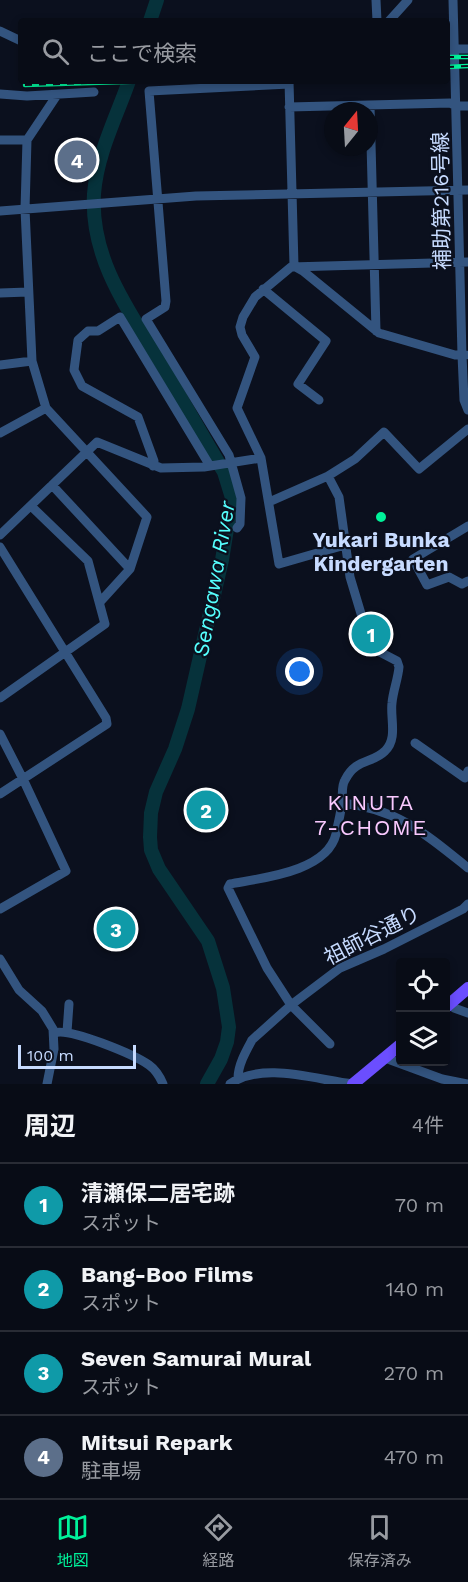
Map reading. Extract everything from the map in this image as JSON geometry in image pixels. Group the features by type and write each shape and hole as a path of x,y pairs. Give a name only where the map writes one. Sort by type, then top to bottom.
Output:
{"main road":[{"path":"450,1003 468,988"},
{"path":"353,1084 396,1048"}],"street":[{"path":"376,0 377,18"},
{"path":"391,18 408,0"},
{"name":"補助第216号線","path":"453,0 451,49 463,190 464,400 468,411"},
{"path":"0,31 18,40"},
{"path":"451,49 468,49"},
{"path":"237,528 240,524 241,498 229,455 146,319 165,307 166,301 149,90 254,84"},
{"path":"289,84 294,266"},
{"path":"0,94 57,95 94,92"},
{"path":"57,95 27,140 25,210 32,361 46,408 147,517 130,569 100,602"},
{"path":"378,106 450,103 457,106 468,106"},
{"path":"289,107 324,107"},
{"path":"0,140 27,140"},
{"path":"371,156 376,330"},
{"path":"0,211 196,196 463,190"},
{"path":"345,545 279,564 261,458 237,408 255,357 240,327 248,307 263,289 294,266 464,262"},
{"path":"294,266 376,330 399,340 465,355"},
{"path":"263,289 326,341 298,384 319,400"},
{"path":"0,293 28,292"},
{"path":"153,466 154,461 138,417 82,386 74,370 78,340 88,331 98,332 120,317 212,466"},
{"path":"0,365 32,361"},
{"path":"0,433 46,408"},
{"path":"269,502 328,476 355,459 384,432 419,469 468,429"},
{"path":"0,535 97,442 161,468 212,466 261,458"},
{"path":"328,476 339,497 350,577 368,637 376,650 397,661 399,667 392,702 393,729 385,752 356,766 346,777 333,842 319,858 290,872 230,884 228,888 267,968 291,1005 330,1044"},
{"path":"52,485 130,569"},
{"path":"0,698 105,624 88,561 31,506"},
{"path":"468,526 413,559 427,585 449,577 462,584 468,581"},
{"path":"0,547 106,718 107,724 0,794"},
{"path":"0,734 66,871 0,909"},
{"path":"415,743 465,778 468,771"},
{"path":"342,803 376,808 409,823 468,868"},
{"name":"祖師谷通り","path":"238,1078 238,1072 252,1040 291,1005 340,968 384,949 463,909 468,904"},
{"path":"0,959 23,995 47,1018 54,1033 54,1049 47,1084"},
{"path":"67,1032 69,1004"},
{"path":"450,1006 468,1014"},
{"path":"54,1033 67,1032 100,1043 148,1065 158,1074 163,1084"},
{"path":"385,1058 442,1079 467,1084"},
{"path":"230,1084 238,1078 268,1072 353,1084"}],"waterway":[{"name":"Sengawa River","path":"151,18 157,0"},
{"name":"Sengawa River","path":"128,84 103,150 96,179 94,218 98,241 114,284 224,472 232,498 222,560 188,709 175,749 156,792 151,813 151,850 159,869 208,941 223,988 229,1027 227,1042 221,1059 207,1084"}],"railway":[{"path":"450,57 468,57"},
{"path":"450,67 468,66"},
{"path":"25,85 58,84"}],"place":[{"name":"Mitsui Repark","path":"77,160"},
{"name":"Yukari Bunka Kindergarten","path":"381,517"},
{"name":"清瀬保二居宅跡","path":"371,634"},
{"name":"Bang-Boo Films","path":"206,810"},
{"name":"Seven Samurai Mural","path":"116,929"}],"district":[{"name":"KINUTA 7-CHOME","path":"371,814"}]}
